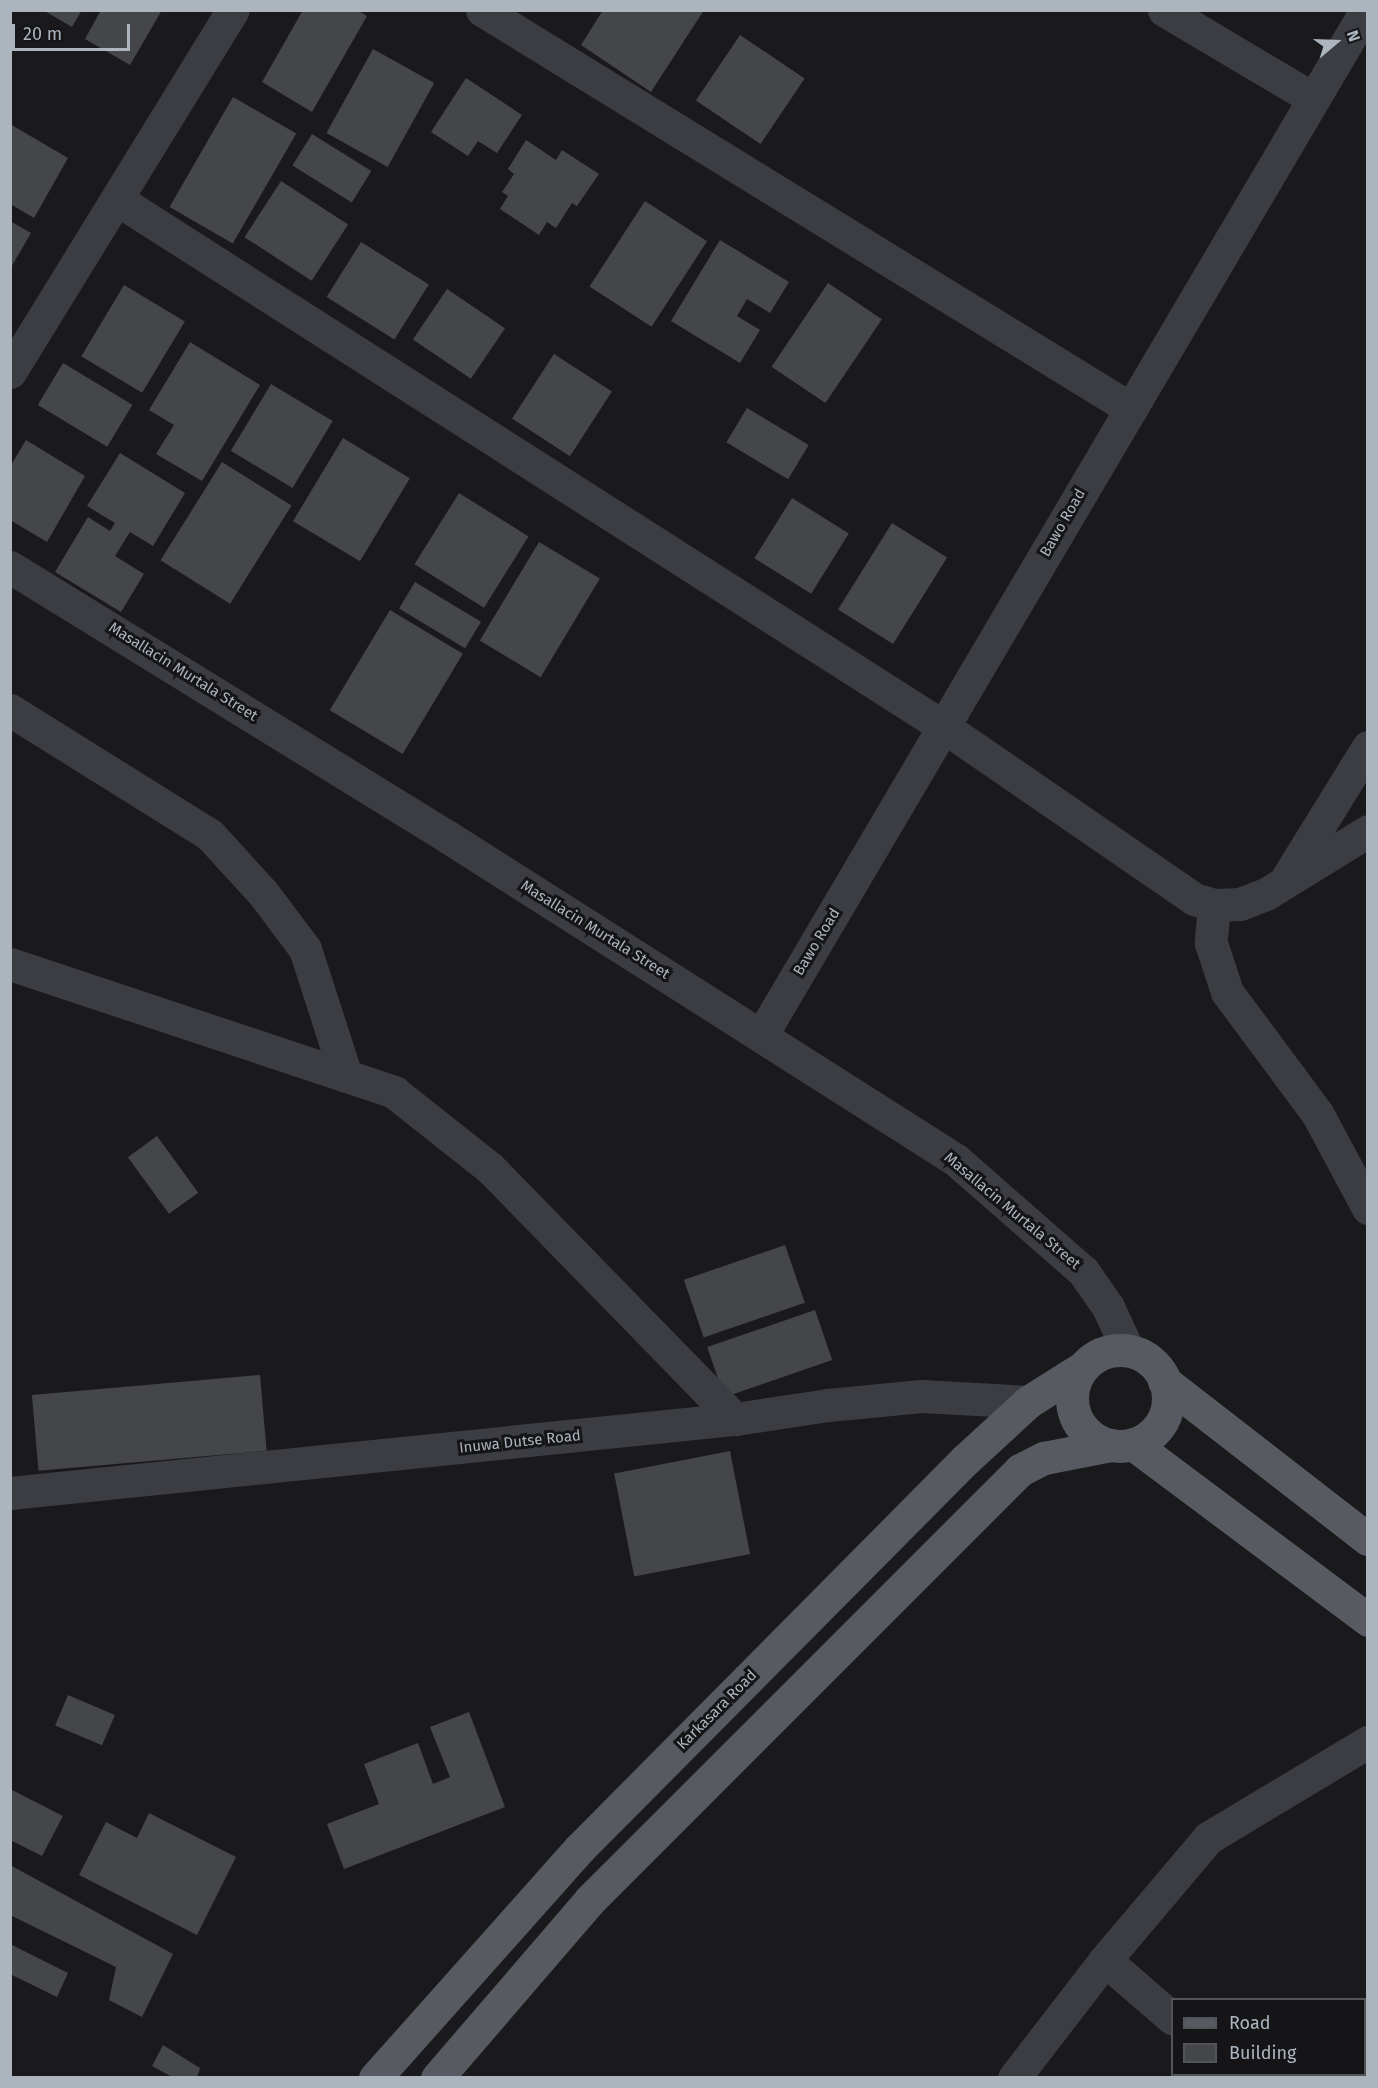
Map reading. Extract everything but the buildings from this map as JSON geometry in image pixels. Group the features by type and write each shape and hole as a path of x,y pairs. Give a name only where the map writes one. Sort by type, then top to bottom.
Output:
{"main road":[{"path":"437,2078 590,1900 1020,1470 1044,1458 1122,1445 1150,1437 1162,1421 1168,1401 1164,1381 1156,1366 1128,1350 1111,1350 1082,1368 1074,1386 1073,1406 1079,1424 1093,1438 1122,1445 1368,1620"},
{"name":"Karkasara Road","path":"375,2078 580,1848 965,1460 1028,1402 1082,1368"},
{"path":"1164,1381 1368,1539"}],"street":[{"path":"10,372 233,10"},
{"path":"482,10 1131,409"},
{"path":"1164,10 1314,99"},
{"name":"Bawo Road","path":"762,1036 1314,99 1363,25"},
{"path":"118,200 944,727 1194,899 1214,905 1240,904 1283,884 1368,831"},
{"name":"Masallacin Murtala Street","path":"10,567 762,1036 956,1160 1083,1271 1103,1297 1128,1350"},
{"path":"10,710 210,835 263,893 305,950 346,1076"},
{"path":"1283,884 1368,747"},
{"path":"1214,905 1211,944 1227,992 1317,1113 1368,1208"},
{"path":"10,964 394,1092 490,1168 735,1419"},
{"name":"Inuwa Dutse Road","path":"10,1492 735,1419 828,1404 922,1396 1028,1402"},
{"path":"1014,2078 1105,1960 1208,1838 1368,1742"},
{"path":"1105,1960 1171,2016"}]}
